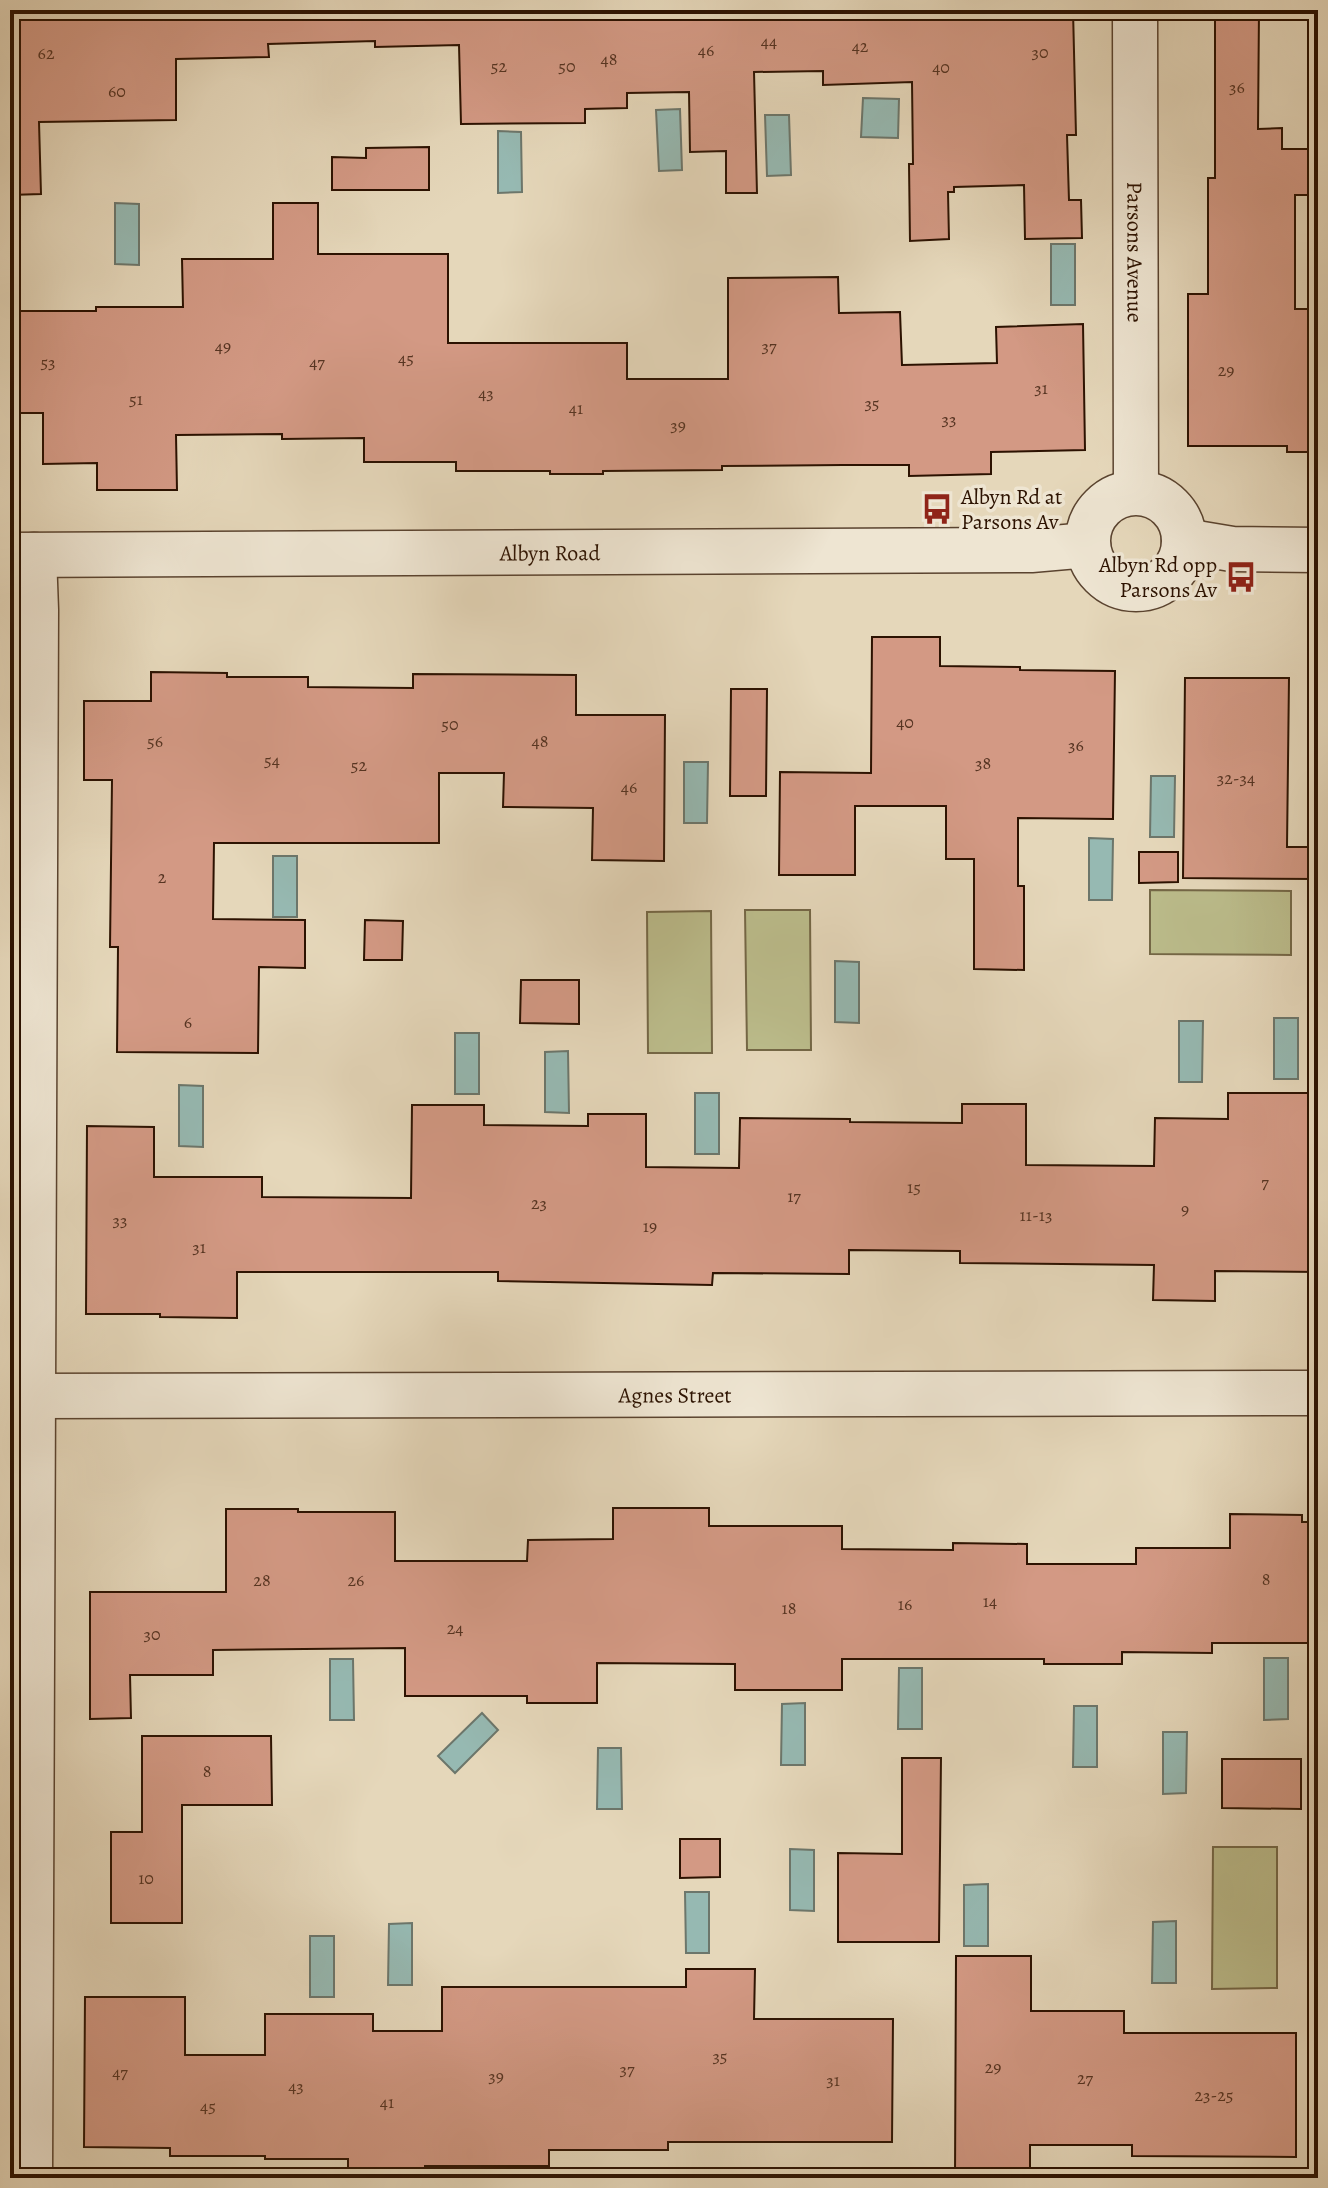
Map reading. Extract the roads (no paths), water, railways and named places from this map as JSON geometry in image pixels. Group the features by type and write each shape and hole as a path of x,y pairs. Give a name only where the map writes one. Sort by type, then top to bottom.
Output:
{"street":[{"name":"Parsons Avenue","path":"1135,10 1136,492"},
{"path":"1136,492 1165,502 1182,526 1184,541 1181,557 1173,571 1146,588 1114,584 1101,574 1092,561 1088,545 1093,519 1100,508 1111,500 1136,492"},
{"path":"1184,541 1232,549 1318,550"},
{"name":"Albyn Road","path":"22,555 1015,551 1088,545"},
{"path":"22,555 36,610 30,2178"},
{"name":"Agnes Street","path":"33,1396 1318,1393"}],"water":[{"path":"863,98 899,99 898,138 861,137"},
{"path":"680,109 682,170 659,171 656,110"},
{"path":"765,115 789,115 791,175 767,176"},
{"path":"498,131 521,132 522,192 498,193"},
{"path":"115,203 139,204 139,265 115,264"},
{"path":"1051,244 1075,244 1075,305 1051,305"},
{"path":"684,762 708,762 707,823 684,823"},
{"path":"1151,776 1175,776 1174,837 1150,837"},
{"path":"1089,838 1113,839 1112,900 1089,900"},
{"path":"273,856 297,856 297,917 273,917"},
{"path":"835,961 859,962 859,1023 835,1022"},
{"path":"1274,1018 1298,1018 1298,1079 1274,1079"},
{"path":"1179,1021 1203,1021 1202,1082 1179,1082"},
{"path":"455,1033 479,1033 479,1094 455,1094"},
{"path":"568,1051 569,1113 545,1112 545,1052"},
{"path":"179,1085 203,1086 203,1147 179,1146"},
{"path":"695,1093 719,1093 719,1154 695,1154"},
{"path":"1264,1658 1288,1658 1288,1719 1264,1720"},
{"path":"330,1659 353,1659 354,1720 330,1720"},
{"path":"899,1668 922,1668 922,1729 898,1729"},
{"path":"805,1703 805,1765 781,1765 782,1704"},
{"path":"1074,1706 1097,1706 1097,1767 1073,1767"},
{"path":"482,1713 498,1730 455,1773 438,1756"},
{"path":"1163,1732 1187,1732 1186,1793 1163,1794"},
{"path":"598,1748 621,1748 622,1809 597,1809"},
{"path":"790,1849 814,1850 814,1911 790,1910"},
{"path":"988,1884 988,1946 964,1946 964,1885"},
{"path":"685,1892 709,1892 709,1953 686,1953"},
{"path":"1176,1921 1176,1983 1152,1983 1153,1922"},
{"path":"412,1923 412,1985 388,1985 389,1924"},
{"path":"310,1936 334,1936 334,1997 310,1997"}],"place":[{"name":"Albyn Rd at Parsons Av","path":"937,509"},
{"name":"Albyn Rd opp Parsons Av","path":"1241,577"}]}
